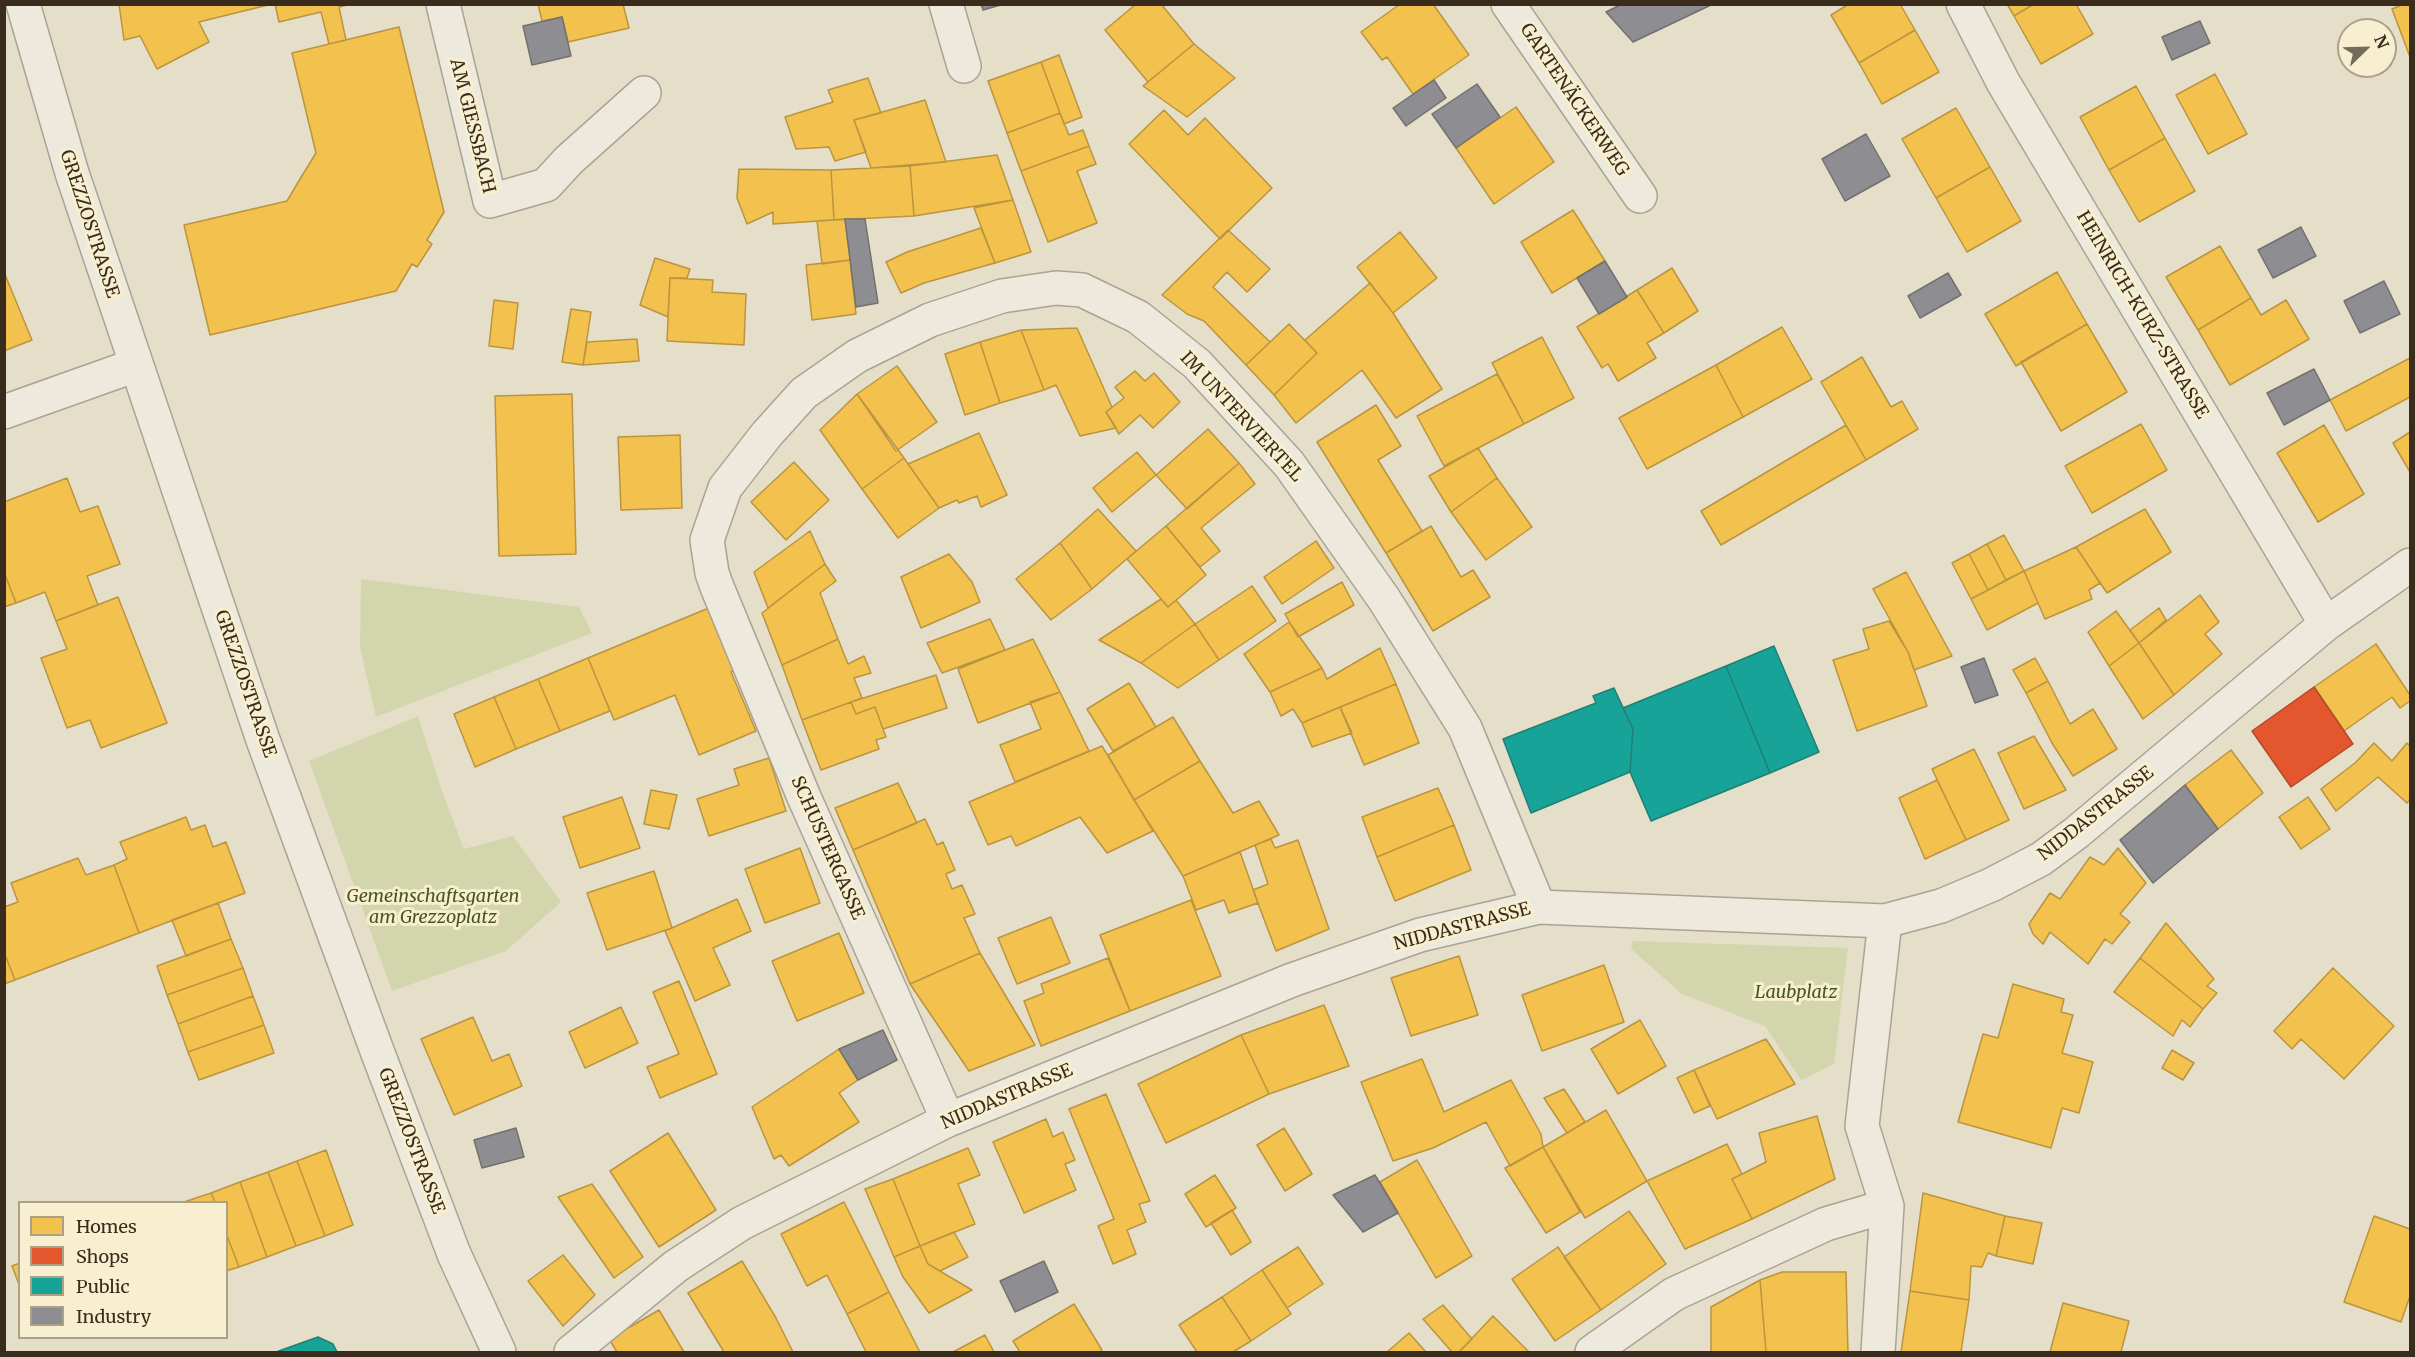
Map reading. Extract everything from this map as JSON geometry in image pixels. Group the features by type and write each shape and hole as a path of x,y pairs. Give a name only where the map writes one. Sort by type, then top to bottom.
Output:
{"street":[{"name":"GREZZOSTRASSE","path":"23,4 72,173 263,740 454,1254 499,1353"},
{"name":"AM GIESSBACH","path":"443,4 490,201 546,185 569,160 644,93"},
{"path":"946,4 964,66"},
{"name":"GARTENÄCKERWEG","path":"1508,4 1640,196"},
{"name":"HEINRICH-KURZ-STRASSE","path":"1963,4 2003,82 2326,624"},
{"name":"IM UNTERVIERTEL","path":"712,573 707,540 725,488 767,434 804,393 857,356 930,320 1002,296 1056,288 1082,290 1138,317 1197,364 1289,464 1384,599 1465,728 1539,907"},
{"path":"4,412 136,365"},
{"name":"NIDDASTRASSE","path":"570,1353 676,1266 742,1224 948,1120 1303,976 1420,935 1539,907 1885,921 1941,906 1991,885 2041,859 2076,833 2326,624 2410,565"},
{"name":"SCHUSTERGASSE","path":"712,573 804,797 948,1120"},
{"path":"1878,1353 1887,1206 1862,1126 1885,921"},
{"path":"1592,1353 1674,1294 1826,1224 1887,1206"}],"green space":[{"path":"361,579 579,607 592,633 376,717 360,647"},
{"name":"Gemeinschaftsgarten am Grezzoplatz","path":"418,716 442,791 464,849 513,836 561,902 506,951 392,991 309,761"},
{"name":"Laubplatz","path":"1633,941 1848,948 1834,1064 1801,1080 1765,1026 1682,994 1631,949"}],"building: Homes":[{"path":"119,4 272,4 199,22 209,42 157,69 140,36 124,40"},
{"path":"275,4 352,4 339,7 346,40 329,44 321,12 279,22"},
{"path":"538,4 623,4 629,28 568,42 562,17 542,21"},
{"path":"1136,4 1161,4 1194,44 1148,82 1105,30"},
{"path":"1400,4 1433,4 1469,55 1413,94 1387,57 1382,60 1361,32"},
{"path":"1849,4 1900,4 1915,30 1859,63 1831,15"},
{"path":"2007,4 2034,4 2014,16"},
{"path":"2034,4 2076,4 2093,34 2041,64 2014,16"},
{"path":"2410,4 2410,57 2397,18 2392,9"},
{"path":"399,27 444,212 427,240 432,244 417,267 412,264 396,291 210,335 184,225 287,201 316,153 292,53"},
{"path":"1915,30 1939,72 1882,104 1859,63"},
{"path":"1194,44 1235,78 1187,117 1143,86"},
{"path":"1059,55 1082,117 1064,124 1041,62"},
{"path":"1041,62 1060,113 1007,133 988,81"},
{"path":"2215,74 2247,134 2208,154 2176,95"},
{"path":"868,78 881,113 854,120 866,152 835,161 829,147 796,149 785,117 833,102 828,90"},
{"path":"2136,86 2165,138 2109,170 2080,117"},
{"path":"925,100 946,162 871,168 854,120"},
{"path":"1516,107 1554,162 1494,204 1456,148"},
{"path":"1956,108 1990,167 1936,198 1902,139"},
{"path":"1164,110 1188,135 1205,118 1272,188 1220,239 1129,144"},
{"path":"1060,113 1069,135 1083,130 1089,146 1021,171 1007,133"},
{"path":"2165,138 2195,191 2139,222 2109,170"},
{"path":"1089,146 1096,164 1077,171 1097,223 1048,242 1021,171"},
{"path":"997,155 1013,200 914,216 910,166"},
{"path":"910,166 914,216 834,220 831,170"},
{"path":"1990,167 2021,221 1967,252 1936,198"},
{"path":"739,169 831,170 834,220 773,224 773,212 747,224 737,198"},
{"path":"1013,200 1031,252 995,263 974,208"},
{"path":"1573,210 1605,261 1552,293 1521,242"},
{"path":"845,219 850,260 822,264 817,221"},
{"path":"981,228 995,263 924,283 901,293 886,262 907,252"},
{"path":"1228,230 1270,269 1247,292 1227,272 1213,287 1270,342 1246,365 1204,321 1187,314 1162,295"},
{"path":"1400,232 1437,278 1393,313 1357,267"},
{"path":"2220,246 2251,298 2198,330 2166,277"},
{"path":"655,258 690,269 687,278 670,278 668,317 640,305"},
{"path":"850,260 856,314 812,320 806,265"},
{"path":"1672,268 1698,311 1664,333 1637,290"},
{"path":"4,272 32,340 4,351"},
{"path":"2057,272 2087,324 2016,366 1985,314"},
{"path":"670,278 713,280 712,292 746,294 744,345 667,341"},
{"path":"1370,283 1393,313 1442,389 1396,418 1362,370 1296,423 1274,395 1317,353 1305,340"},
{"path":"1637,290 1664,333 1647,343 1656,358 1618,381 1608,364 1602,368 1577,327"},
{"path":"2251,298 2261,315 2286,300 2309,339 2230,385 2198,330"},
{"path":"494,300 518,303 513,349 489,346"},
{"path":"571,309 591,312 583,365 562,362"},
{"path":"1289,324 1317,353 1274,395 1246,365"},
{"path":"2087,324 2127,392 2061,431 2021,362"},
{"path":"1782,327 1812,379 1743,417 1716,365"},
{"path":"1077,328 1112,407 1106,412 1116,428 1080,436 1056,385 1044,390 1021,330"},
{"path":"1021,330 1044,390 1000,403 980,342"},
{"path":"1542,337 1574,398 1524,424 1492,363"},
{"path":"637,339 639,361 583,365 587,342"},
{"path":"980,342 1000,403 965,415 945,354"},
{"path":"1862,357 1891,407 1902,401 1918,429 1866,460 1821,382"},
{"path":"2410,358 2410,397 2346,431 2330,400"},
{"path":"1716,365 1743,417 1647,469 1619,418"},
{"path":"897,366 937,422 896,451 857,394"},
{"path":"1135,371 1145,381 1154,373 1180,402 1153,428 1140,415 1119,434 1106,412 1124,398 1115,387"},
{"path":"1497,374 1524,424 1444,466 1417,416"},
{"path":"572,394 576,554 499,556 495,396"},
{"path":"857,394 904,458 862,489 820,430"},
{"path":"1376,405 1401,446 1378,460 1422,531 1386,553 1317,442"},
{"path":"2141,424 2167,470 2092,513 2065,466"},
{"path":"1846,425 1866,460 1721,545 1701,511"},
{"path":"2324,425 2364,494 2318,522 2277,453"},
{"path":"1208,429 1239,463 1187,509 1156,475"},
{"path":"2410,432 2410,472 2393,443"},
{"path":"979,433 1007,495 981,507 977,496 959,503 957,500 939,508 908,464"},
{"path":"680,435 682,508 621,510 618,437"},
{"path":"1478,448 1497,478 1451,512 1429,476"},
{"path":"1137,452 1156,475 1112,512 1093,488"},
{"path":"904,458 939,508 898,538 862,489"},
{"path":"794,462 829,500 786,540 751,502"},
{"path":"1239,463 1255,484 1201,528 1220,551 1200,567 1166,526"},
{"path":"67,478 80,512 98,506 120,564 87,576 98,605 56,621 45,592 16,603 4,572 4,502"},
{"path":"1497,478 1532,527 1486,560 1451,512"},
{"path":"1098,509 1136,551 1092,589 1060,543"},
{"path":"2145,509 2171,552 2107,593 2076,547"},
{"path":"1166,526 1206,575 1168,607 1127,559"},
{"path":"1431,526 1461,577 1473,570 1490,597 1433,631 1386,553"},
{"path":"810,531 825,564 768,608 754,572"},
{"path":"2004,535 2024,571 2006,580 1987,544"},
{"path":"1316,541 1334,568 1282,604 1264,577"},
{"path":"1060,543 1092,589 1051,620 1016,579"},
{"path":"1987,544 2006,580 1988,590 1969,554"},
{"path":"2076,547 2100,583 2089,590 2092,599 2045,619 2024,571"},
{"path":"949,554 972,582 980,602 921,628 901,577"},
{"path":"1969,554 1988,590 1971,599 1952,563"},
{"path":"825,564 836,581 820,593 838,639 782,665 762,613"},
{"path":"2024,571 2038,603 1987,630 1971,599"},
{"path":"4,572 16,603 4,607"},
{"path":"1906,572 1952,656 1914,670 1908,652 1873,589"},
{"path":"1342,582 1354,605 1298,637 1285,614"},
{"path":"1252,586 1276,621 1219,660 1195,624"},
{"path":"2200,595 2219,622 2205,634 2222,654 2174,695 2139,643"},
{"path":"118,597 167,723 101,748 90,720 67,728 41,658 67,649 56,621"},
{"path":"1161,599 1168,607 1176,600 1195,624 1141,663 1099,640"},
{"path":"716,605 742,667 731,672 756,731 699,755 675,695 614,720 588,658"},
{"path":"2159,608 2166,620 2139,643 2130,630"},
{"path":"2116,611 2139,643 2109,666 2088,632"},
{"path":"990,619 1005,650 942,673 927,643"},
{"path":"1889,621 1908,652 1927,706 1857,731 1833,660 1869,649 1863,629"},
{"path":"1289,622 1322,668 1270,692 1244,654"},
{"path":"1195,624 1219,660 1178,688 1141,663"},
{"path":"838,639 848,664 864,656 871,673 854,678 862,698 802,720 782,665"},
{"path":"1033,639 1060,692 978,723 958,669"},
{"path":"2139,643 2174,695 2143,719 2109,666"},
{"path":"2376,644 2410,695 2410,701 2400,708 2392,697 2344,731 2314,687"},
{"path":"1380,648 1396,684 1302,723 1293,709 1281,716 1270,692 1322,668 1327,679"},
{"path":"588,658 610,711 560,731 538,679"},
{"path":"2035,658 2048,681 2026,693 2013,670"},
{"path":"936,675 947,708 883,729 875,707 856,714 851,702"},
{"path":"538,679 560,731 516,749 494,697"},
{"path":"2048,681 2070,724 2093,709 2117,749 2073,776 2052,743 2026,693"},
{"path":"1129,683 1156,727 1113,751 1087,709"},
{"path":"1396,684 1419,743 1364,765 1340,707"},
{"path":"1060,692 1089,751 1015,782 1000,745 1041,729 1030,702"},
{"path":"494,697 516,749 475,767 454,714"},
{"path":"851,702 856,714 875,707 886,737 876,740 879,749 821,770 802,720"},
{"path":"1340,707 1352,733 1312,747 1302,723"},
{"path":"1173,717 1200,761 1134,800 1108,755"},
{"path":"2034,736 2066,790 2024,809 1998,753"},
{"path":"2374,743 2392,761 2407,743 2410,746 2410,799 2407,803 2378,777 2336,811 2321,789 2355,763"},
{"path":"1102,746 1153,831 1107,853 1080,817 1016,846 1011,836 988,845 969,802"},
{"path":"1974,749 2009,820 1966,840 1932,769"},
{"path":"2231,750 2263,793 2218,829 2185,785"},
{"path":"769,758 786,811 709,836 697,799 739,785 734,769"},
{"path":"1200,761 1233,813 1259,801 1279,835 1183,876 1134,800"},
{"path":"1937,780 1966,840 1925,859 1899,798"},
{"path":"898,783 917,823 853,850 835,808"},
{"path":"1438,788 1454,825 1377,857 1362,817"},
{"path":"651,790 677,795 669,829 644,824"},
{"path":"622,797 640,848 580,868 563,817"},
{"path":"2308,797 2330,829 2301,849 2279,817"},
{"path":"186,817 191,830 205,825 213,847 226,842 245,893 139,933 114,865 127,859 120,842"},
{"path":"925,819 937,845 943,842 955,870 946,874 952,889 962,885 975,914 964,918 980,953 910,984 853,850"},
{"path":"1454,825 1471,870 1395,901 1377,857"},
{"path":"1271,839 1275,848 1298,840 1329,929 1276,951 1253,890 1268,884 1255,845"},
{"path":"800,848 820,903 765,923 745,869"},
{"path":"2118,848 2146,883 2120,914 2130,922 2112,944 2105,939 2088,964 2050,932 2043,944 2033,934 2029,924 2050,893 2060,899 2090,857 2104,865"},
{"path":"1240,852 1258,903 1229,913 1224,900 1196,910 1183,876"},
{"path":"78,858 86,875 114,865 139,933 15,980 4,952 4,907 18,902 11,883"},
{"path":"654,871 672,928 607,950 587,893"},
{"path":"737,899 751,931 713,948 730,985 695,1001 665,931"},
{"path":"1191,900 1221,976 1130,1011 1100,935"},
{"path":"218,903 231,939 186,956 172,920"},
{"path":"1051,917 1070,963 1017,984 998,938"},
{"path":"2166,923 2214,979 2207,986 2217,993 2203,1009 2140,958"},
{"path":"839,933 864,993 797,1021 772,961"},
{"path":"231,939 243,968 167,995 157,966"},
{"path":"4,952 15,980 4,984"},
{"path":"980,953 1035,1045 969,1071 910,984"},
{"path":"1459,956 1478,1015 1411,1036 1391,978"},
{"path":"1108,958 1130,1011 1041,1046 1024,1001 1044,993 1041,984"},
{"path":"2140,958 2203,1009 2190,1027 2182,1020 2173,1036 2114,992"},
{"path":"1604,965 1624,1022 1542,1051 1522,995"},
{"path":"243,968 253,996 178,1024 167,995"},
{"path":"2333,968 2394,1026 2344,1079 2301,1039 2292,1049 2274,1031"},
{"path":"679,981 717,1074 660,1098 647,1067 679,1054 653,992"},
{"path":"2013,984 2064,999 2061,1012 2073,1015 2062,1053 2093,1062 2079,1113 2062,1108 2051,1148 1958,1122 1983,1034 1998,1038"},
{"path":"253,996 264,1025 188,1052 178,1024"},
{"path":"1324,1005 1349,1066 1269,1094 1241,1035"},
{"path":"621,1007 638,1043 585,1068 569,1032"},
{"path":"473,1017 492,1061 509,1054 522,1086 454,1115 421,1039"},
{"path":"1640,1020 1666,1066 1618,1094 1591,1049"},
{"path":"264,1025 274,1053 199,1080 188,1052"},
{"path":"1241,1035 1269,1094 1166,1143 1138,1084"},
{"path":"1766,1039 1795,1084 1717,1119 1694,1070"},
{"path":"839,1049 858,1080 839,1093 859,1122 789,1166 781,1155 774,1159 752,1107"},
{"path":"2172,1050 2194,1063 2183,1080 2162,1068"},
{"path":"1422,1059 1444,1112 1511,1080 1541,1134 1543,1147 1510,1166 1486,1122 1433,1148 1393,1161 1361,1082"},
{"path":"1694,1070 1710,1106 1694,1113 1677,1078"},
{"path":"1564,1089 1585,1122 1567,1133 1544,1098"},
{"path":"1106,1094 1150,1201 1139,1204 1146,1222 1127,1230 1136,1254 1113,1264 1098,1226 1114,1219 1069,1109"},
{"path":"1606,1110 1647,1181 1585,1218 1543,1147"},
{"path":"1817,1116 1835,1179 1752,1219 1732,1179 1766,1162 1759,1133"},
{"path":"1046,1119 1053,1137 1063,1132 1075,1160 1065,1164 1076,1190 1024,1213 993,1142"},
{"path":"1284,1128 1312,1174 1285,1191 1257,1145"},
{"path":"668,1133 716,1210 659,1247 610,1171"},
{"path":"1727,1144 1742,1174 1732,1179 1752,1219 1685,1249 1647,1181"},
{"path":"1543,1147 1580,1212 1546,1233 1505,1168"},
{"path":"968,1148 980,1175 958,1184 975,1224 920,1246 893,1179"},
{"path":"326,1150 353,1225 325,1236 297,1161"},
{"path":"1417,1160 1472,1256 1436,1278 1380,1182"},
{"path":"297,1161 325,1236 296,1246 268,1172"},
{"path":"268,1172 296,1246 267,1257 240,1182"},
{"path":"1215,1175 1236,1208 1206,1227 1185,1194"},
{"path":"893,1179 920,1246 894,1257 865,1189"},
{"path":"240,1182 267,1257 239,1267 228,1238 228,1201 215,1201 211,1193"},
{"path":"592,1184 643,1257 614,1278 558,1197"},
{"path":"211,1193 215,1201 187,1201"},
{"path":"1923,1193 2005,1216 1996,1256 1988,1253 1982,1267 1971,1266 1969,1300 1910,1291"},
{"path":"844,1202 889,1292 847,1314 827,1275 807,1286 781,1234"},
{"path":"1232,1210 1251,1242 1231,1255 1211,1223"},
{"path":"1629,1211 1666,1264 1601,1310 1564,1257"},
{"path":"2005,1216 2042,1223 2033,1264 1996,1256"},
{"path":"2374,1216 2410,1229 2410,1296 2401,1322 2344,1302"},
{"path":"954,1232 968,1257 940,1271 928,1264 920,1246"},
{"path":"228,1238 239,1267 228,1270"},
{"path":"920,1246 928,1264 972,1290 929,1313 903,1277 894,1257"},
{"path":"1298,1247 1323,1284 1287,1308 1262,1270"},
{"path":"1558,1247 1601,1310 1555,1341 1512,1279"},
{"path":"563,1255 595,1295 563,1326 528,1281"},
{"path":"742,1261 793,1352 724,1352 688,1293"},
{"path":"18,1264 18,1282 12,1266"},
{"path":"1262,1270 1291,1314 1251,1341 1222,1297"},
{"path":"1782,1272 1846,1272 1848,1352 1766,1352 1760,1280"},
{"path":"1760,1280 1766,1352 1711,1352 1711,1307"},
{"path":"1910,1291 1969,1300 1961,1352 1901,1352"},
{"path":"889,1292 920,1352 866,1352 847,1314"},
{"path":"1222,1297 1251,1341 1233,1352 1197,1352 1179,1325"},
{"path":"2063,1303 2129,1321 2121,1352 2050,1352"},
{"path":"1074,1304 1102,1350 1099,1352 1020,1352 1013,1341"},
{"path":"1443,1305 1472,1339 1459,1352 1452,1352 1423,1319"},
{"path":"659,1310 684,1352 617,1352 609,1339"},
{"path":"1493,1316 1529,1352 1459,1352"},
{"path":"1409,1333 1426,1352 1387,1352"},
{"path":"985,1335 994,1352 953,1352"}],"building: Shops":[{"path":"2314,687 2353,744 2291,787 2252,731"}],"building: Public":[{"path":"1774,646 1819,752 1770,773 1726,666"},
{"path":"1726,666 1770,773 1651,821 1630,772 1633,729 1623,708"},
{"path":"1614,688 1633,729 1630,772 1531,813 1503,739 1596,703 1593,696"},
{"path":"318,1337 333,1344 337,1352 276,1352"}],"building: Industry":[{"path":"981,4 1004,4 983,10"},
{"path":"1622,4 1713,4 1633,42 1606,12"},
{"path":"562,17 571,56 532,65 523,26"},
{"path":"2200,21 2210,43 2172,60 2162,37"},
{"path":"1434,80 1446,98 1406,126 1393,108"},
{"path":"1477,84 1500,117 1456,148 1432,114"},
{"path":"1866,134 1890,176 1845,201 1822,159"},
{"path":"845,219 865,219 878,303 856,307"},
{"path":"2301,227 2316,256 2273,278 2258,250"},
{"path":"1605,261 1627,297 1599,314 1577,278"},
{"path":"1948,273 1961,295 1920,318 1908,296"},
{"path":"2384,281 2400,314 2360,333 2344,301"},
{"path":"2314,369 2330,400 2284,425 2267,393"},
{"path":"1984,658 1998,695 1975,703 1961,667"},
{"path":"2185,785 2218,829 2153,883 2120,840"},
{"path":"883,1030 897,1060 858,1080 839,1049"},
{"path":"516,1128 524,1157 482,1168 474,1140"},
{"path":"1375,1175 1398,1213 1363,1232 1333,1195"},
{"path":"1044,1261 1058,1292 1015,1312 1000,1281"}]}
